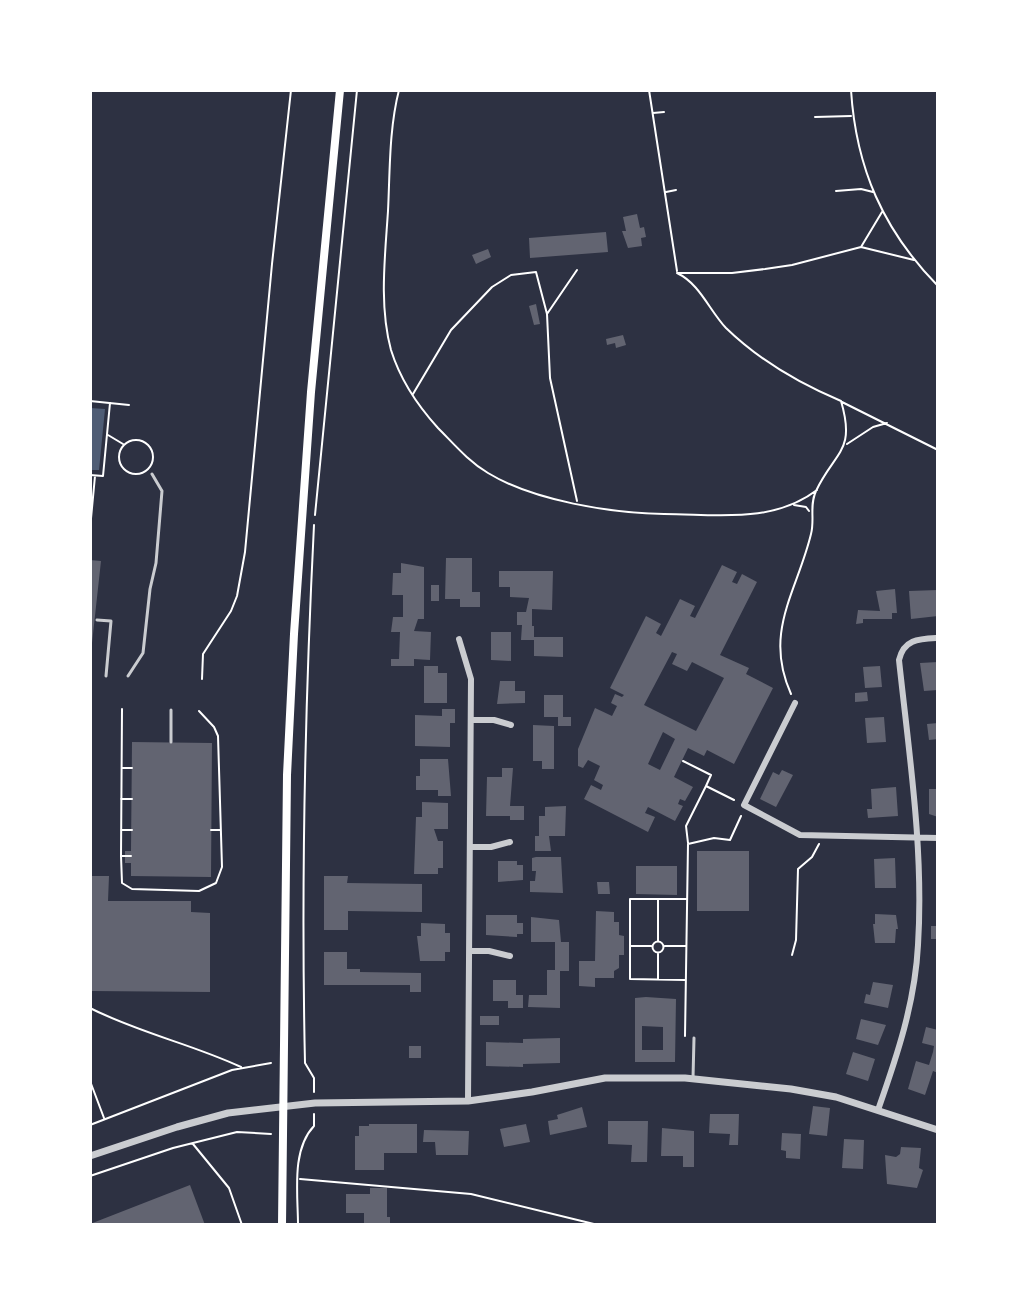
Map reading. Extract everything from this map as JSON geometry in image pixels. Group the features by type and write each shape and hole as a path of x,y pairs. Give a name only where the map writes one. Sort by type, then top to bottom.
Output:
{"main road":[{"path":"282,1225 287,775 294,634 311,392 340,90"}],"street":[{"path":"878,1110 903,1038 918,945 918,839 899,660 902,649 909,643 938,638"},
{"path":"459,639 471,679 468,1101"},
{"path":"795,703 744,805 800,835 938,838"},
{"path":"471,720 494,720 511,725"},
{"path":"470,847 491,847 510,842"},
{"path":"470,951 510,956"},
{"path":"90,1156 228,1113 315,1103 468,1101 605,1078 693,1078 791,1089 836,1097 938,1130"}],"lane":[{"path":"128,676 143,653 156,563 162,491 152,474"},
{"path":"97,620 111,621 106,676"},
{"path":"171,710 171,742"},
{"path":"693,1078 694,1038"}],"path":[{"path":"202,679 203,654 231,611 245,552 291,90"},
{"path":"298,1225 298,1179 304,1136 314,1126 315,1103 314,1078 305,1063 303,951 305,744 312,564 357,90"},
{"path":"399,90 389,170 385,322 392,353 412,395 454,446 487,472 529,490 578,504 631,513 741,516 776,511 793,505 817,490"},
{"path":"649,90 677,273"},
{"path":"851,90 863,161 874,192 896,237 938,286"},
{"path":"652,114 664,112"},
{"path":"815,117 853,115"},
{"path":"836,191 861,189 874,192"},
{"path":"665,192 676,190"},
{"path":"861,247 883,211"},
{"path":"677,273 732,273 765,269 861,247 914,260"},
{"path":"547,314 577,270"},
{"path":"412,395 451,330 502,279 536,272 547,314 550,378 578,504"},
{"path":"677,273 688,278 723,324 753,353 802,384 888,423 938,450"},
{"path":"90,401 129,405"},
{"path":"841,401 846,445"},
{"path":"90,475 103,476 110,403"},
{"path":"795,703 785,681 780,648 786,602 812,530 810,512 817,490 846,445 873,427 888,423"},
{"path":"107,435 124,445 140,440 149,446 153,456 150,466 136,474 125,469 120,460 124,445"},
{"path":"90,529 95,476"},
{"path":"793,505 806,507 810,512"},
{"path":"122,709 122,883 132,889 206,889 216,883 220,876 218,736 199,711"},
{"path":"683,761 711,775 686,826 685,1035"},
{"path":"122,768 132,768"},
{"path":"212,769 220,769"},
{"path":"688,844 714,838 730,840 744,805 706,786"},
{"path":"121,799 132,799"},
{"path":"212,799 220,799"},
{"path":"121,830 132,830"},
{"path":"211,830 221,830"},
{"path":"792,955 796,940 798,869 812,857 823,836"},
{"path":"121,856 131,856"},
{"path":"686,980 630,979 630,899 687,899"},
{"path":"658,899 658,941 663,946 686,946"},
{"path":"630,946 652,946 658,941"},
{"path":"652,946 658,952"},
{"path":"658,979 658,952 663,946"},
{"path":"90,1008 138,1030 210,1053 242,1068"},
{"path":"90,1125 242,1068 305,1063"},
{"path":"90,1081 104,1119"},
{"path":"90,1176 237,1132 283,1134"},
{"path":"193,1143 229,1188 242,1225"},
{"path":"298,1179 471,1194 598,1225"}],"water":[{"path":"90,408 105,409 99,470 90,470"}],"building":[{"path":"637,214 646,237 641,238 642,246 628,248 622,231 626,231 623,217"},
{"path":"606,232 608,252 530,258 529,238"},
{"path":"488,249 491,257 476,264 472,255"},
{"path":"536,304 540,324 534,325 529,306"},
{"path":"623,335 626,345 616,348 615,343 607,345 606,339"},
{"path":"446,558 472,558 472,592 480,592 480,607 460,607 460,599 445,599"},
{"path":"90,560 101,561 92,643 90,643"},
{"path":"401,563 424,567 424,619 418,619 414,631 431,632 430,660 414,659 414,666 391,666 391,659 399,659 400,632 391,632 393,617 403,617 403,595 392,595 393,573 401,573"},
{"path":"722,565 737,572 732,582 737,584 742,574 757,582 720,655 749,668 746,674 773,688 734,764 707,750 704,756 688,748 674,777 693,787 685,801 680,799 678,804 683,806 675,821 648,807 645,813 655,817 648,832 584,799 591,785 601,790 603,785 594,780 600,766 588,760 583,768 578,766 578,749 595,708 612,716 617,706 611,703 615,694 624,695 610,688 646,616 661,624 656,633 661,636 680,599 695,606 690,616 695,618","holes":["672,652 677,654 672,664 687,671 692,662 724,678 696,731 644,705","663,732 675,739 660,770 648,764"]},
{"path":"499,571 553,571 552,610 532,609 532,626 534,637 563,637 563,657 534,656 534,640 521,640 522,625 517,625 517,612 526,612 529,598 510,597 510,587 499,587"},
{"path":"431,585 439,585 439,601 431,601"},
{"path":"895,589 897,613 892,613 892,619 863,619 863,623 856,624 858,610 880,611 876,591"},
{"path":"938,590 938,616 911,619 909,591"},
{"path":"491,632 511,632 511,661 491,660"},
{"path":"938,662 938,690 924,691 920,663"},
{"path":"424,666 438,666 438,673 447,673 447,703 424,703"},
{"path":"880,666 882,687 865,688 863,667"},
{"path":"500,681 515,681 515,691 525,691 525,703 497,704"},
{"path":"867,692 868,701 855,702 855,693"},
{"path":"544,695 563,695 563,717 571,717 571,726 558,726 558,717 544,717"},
{"path":"442,709 455,709 455,723 450,723 450,747 415,746 415,715 442,716"},
{"path":"884,717 886,742 867,743 865,718"},
{"path":"938,723 938,739 929,740 927,724"},
{"path":"533,725 554,726 554,769 542,769 542,761 533,761"},
{"path":"132,742 212,743 211,877 131,876 131,863 125,863 125,851 131,851"},
{"path":"420,759 448,759 451,796 438,796 438,790 416,790"},
{"path":"502,768 513,768 510,806 524,806 524,820 510,820 510,816 486,816 487,777 502,777"},
{"path":"782,770 793,775 776,807 760,799 773,772 779,775"},
{"path":"896,787 898,816 868,818 867,809 872,809 871,789"},
{"path":"929,789 938,789 938,817 929,814"},
{"path":"422,802 448,803 448,829 434,829 438,841 443,841 443,868 438,868 438,874 414,874 416,817 422,817"},
{"path":"566,806 565,836 549,836 551,851 535,851 539,816 545,816 545,807"},
{"path":"697,851 749,851 749,911 697,911"},
{"path":"561,857 563,893 530,892 530,881 535,881 536,871 532,871 532,858"},
{"path":"895,858 896,888 875,888 874,859"},
{"path":"498,861 517,861 517,865 523,865 523,880 498,882"},
{"path":"636,866 677,866 677,895 636,894"},
{"path":"90,876 109,876 108,901 191,901 191,912 210,913 210,992 90,991"},
{"path":"324,876 348,876 347,883 422,884 422,912 348,911 348,930 324,930"},
{"path":"597,882 609,882 610,894 598,894"},
{"path":"596,911 614,912 614,922 619,922 619,935 624,936 624,955 619,955 619,968 614,971 614,978 595,978 595,987 579,986 579,961 595,961"},
{"path":"875,914 896,915 898,929 895,943 875,943"},
{"path":"486,915 517,915 517,923 523,923 523,934 517,934 517,937 486,935"},
{"path":"531,917 559,920 561,942 569,942 569,971 560,971 560,1008 528,1007 529,995 547,995 547,970 555,970 555,942 531,942"},
{"path":"421,923 445,924 445,933 450,933 450,952 445,952 445,961 420,961 417,936 421,936"},
{"path":"931,926 938,926 938,939 931,939"},
{"path":"324,952 347,952 347,969 360,969 360,972 421,973 421,992 410,992 410,985 324,985"},
{"path":"493,980 516,980 516,995 523,995 523,1008 508,1008 508,1001 493,1001"},
{"path":"873,982 893,985 888,1008 864,1003"},
{"path":"635,998 676,999 675,1062 635,1062","holes":["642,1026 663,1027 663,1050 642,1050"]},
{"path":"480,1016 499,1016 499,1025 480,1025"},
{"path":"861,1019 886,1025 878,1045 856,1039"},
{"path":"926,1027 938,1030 938,1073 933,1071 925,1095 908,1089 916,1061 929,1065 933,1052 934,1046 922,1043"},
{"path":"560,1038 560,1063 523,1064 523,1067 486,1066 486,1042 523,1043 523,1039"},
{"path":"409,1046 421,1046 421,1058 409,1058"},
{"path":"853,1052 875,1059 868,1081 846,1074"},
{"path":"813,1106 830,1108 827,1136 809,1134"},
{"path":"582,1107 587,1127 550,1135 548,1121"},
{"path":"710,1114 739,1114 738,1145 729,1145 730,1134 709,1133"},
{"path":"608,1121 648,1121 647,1162 631,1162 632,1145 608,1144"},
{"path":"417,1124 417,1153 384,1153 384,1170 355,1170 355,1136 359,1136 359,1126"},
{"path":"526,1124 530,1142 504,1147 500,1129"},
{"path":"662,1128 694,1131 694,1167 683,1167 683,1156 661,1156"},
{"path":"424,1130 469,1131 468,1155 436,1155 435,1142 423,1142"},
{"path":"782,1133 801,1134 800,1159 786,1158 786,1151 781,1150"},
{"path":"844,1139 864,1140 863,1169 842,1168"},
{"path":"901,1147 921,1148 919,1168 923,1170 917,1188 887,1184 885,1155 896,1157"},
{"path":"190,1185 205,1225 90,1225 90,1224"},
{"path":"370,1188 387,1188 390,1225 364,1225 364,1213 346,1213 346,1194 370,1194"}]}
